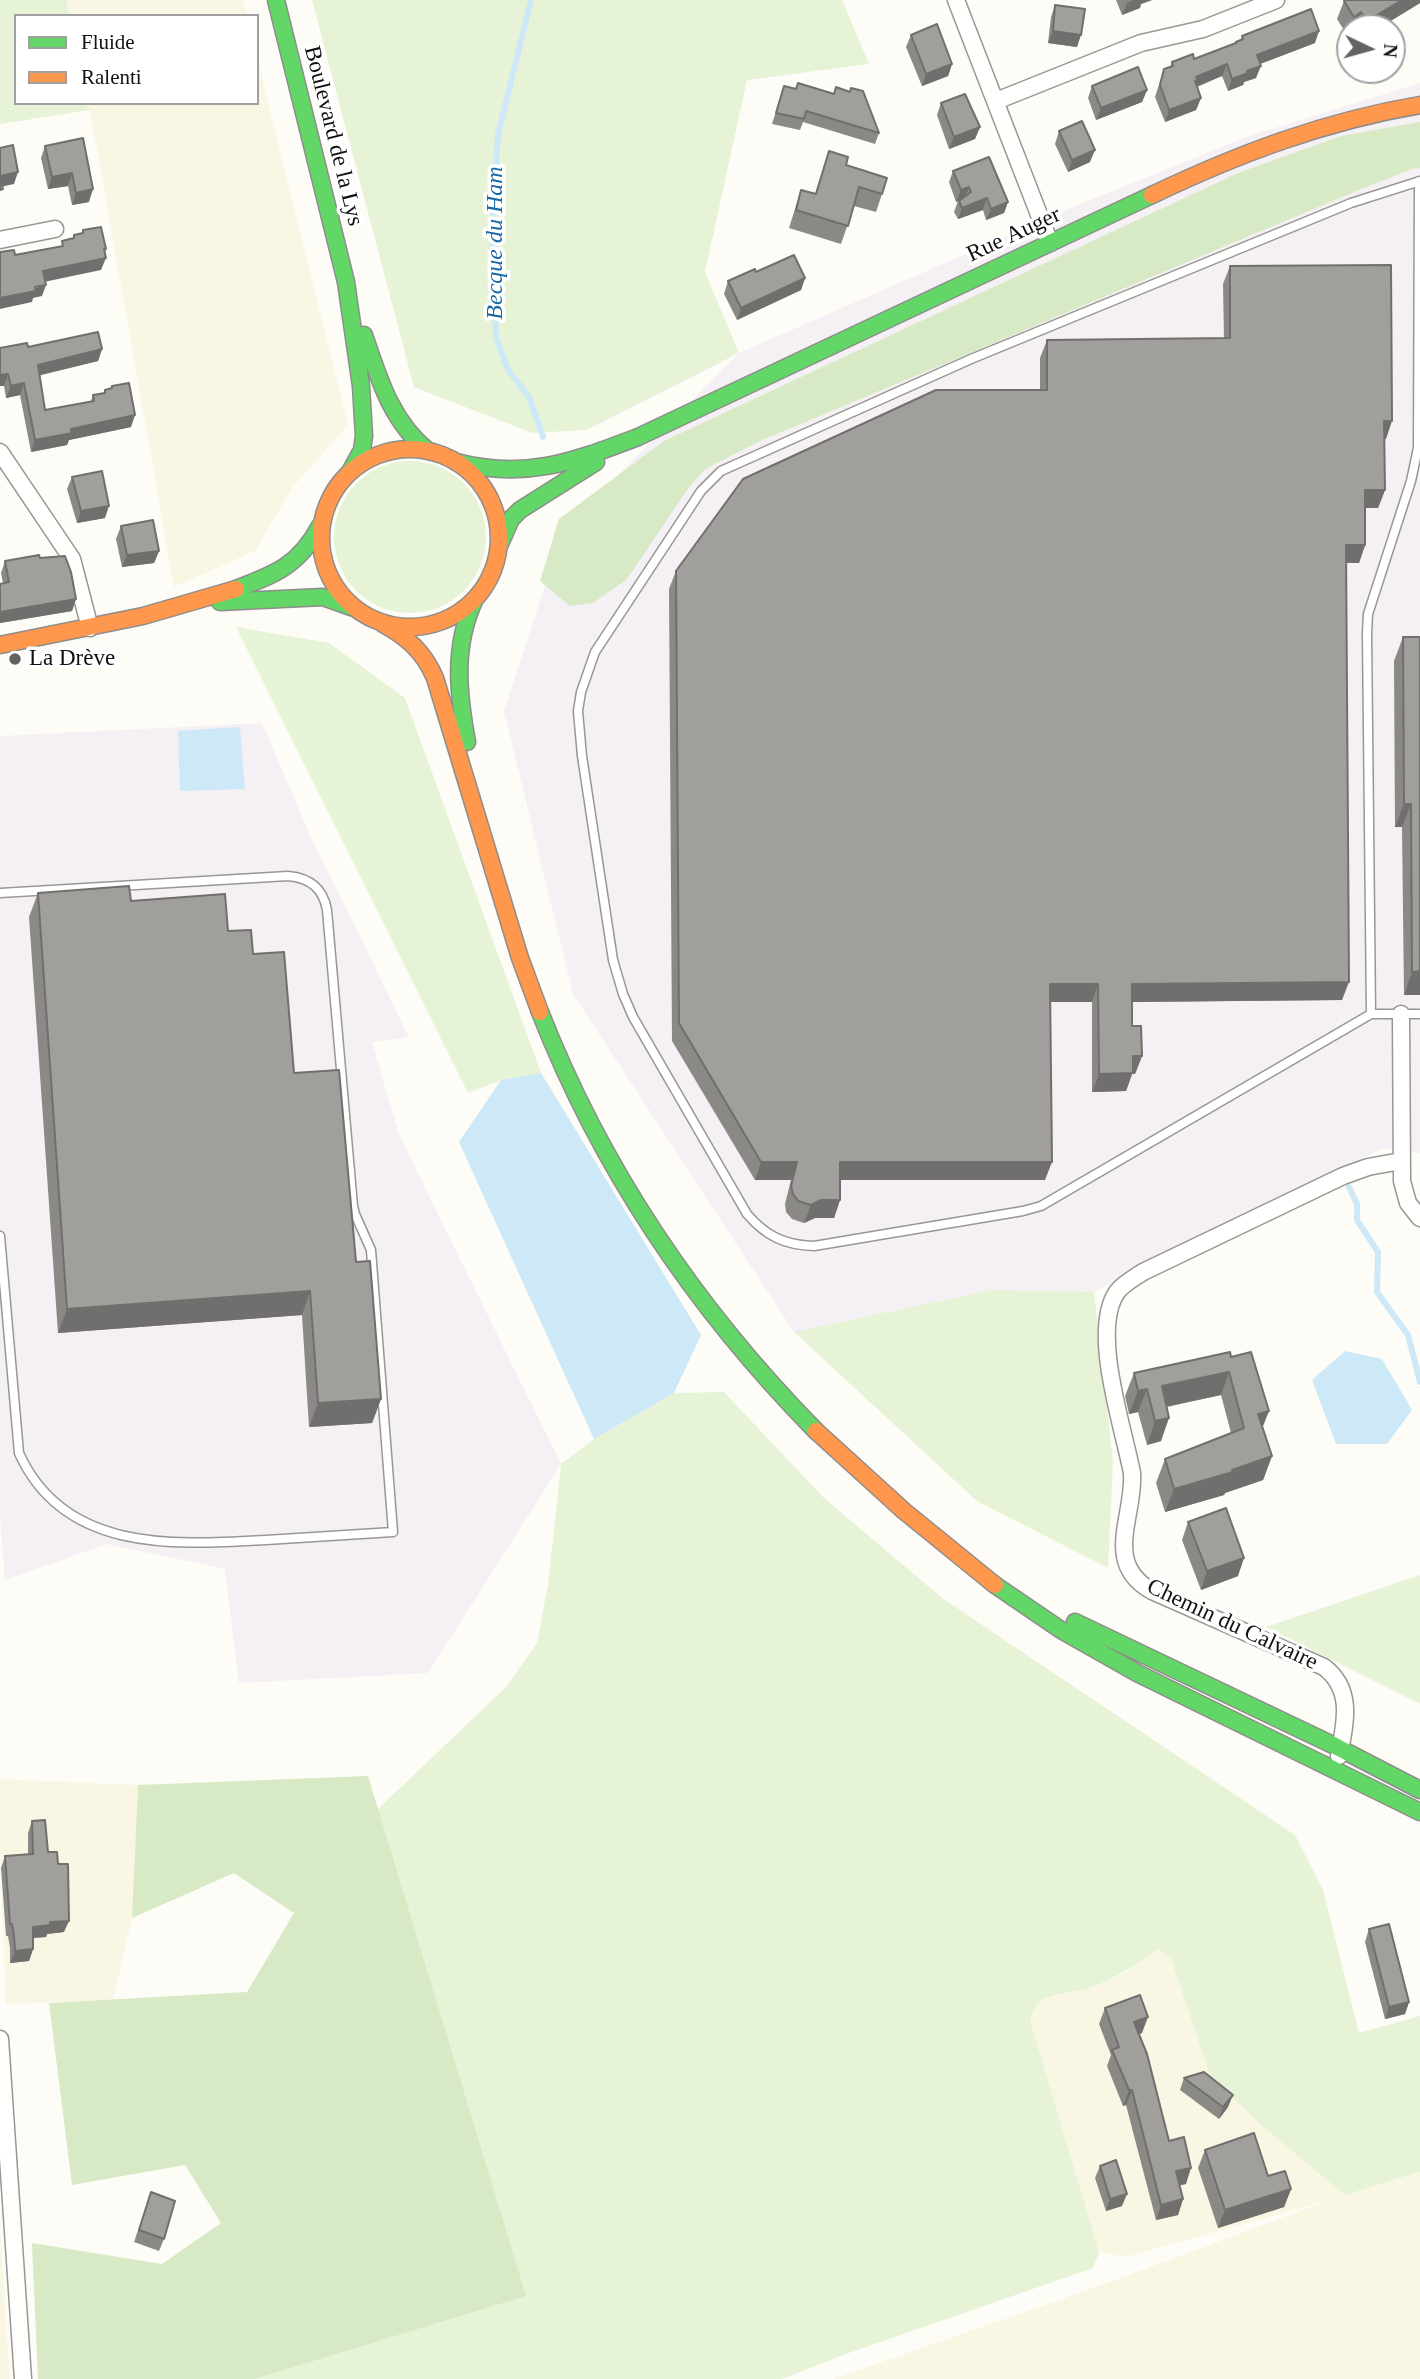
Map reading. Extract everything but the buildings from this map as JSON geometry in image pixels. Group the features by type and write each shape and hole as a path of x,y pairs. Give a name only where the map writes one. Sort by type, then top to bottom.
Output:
{"main road":[{"name":"Boulevard de la Lys","path":"276,0 346,282 355,338 364,419 362,450 351,471"},
{"name":"Rue Auger","path":"456,462 493,471 530,470 580,458 638,437 1177,182 1276,141 1372,113 1420,105"},
{"name":"Boulevard de la Lys","path":"346,282 390,407 407,434 428,451"},
{"name":"Rue Auger","path":"498,547 511,519 520,510 638,437"},
{"path":"182,607 276,572 291,563 311,543 332,494 351,471 368,459 407,449 428,451 456,462 481,484 492,503 498,525 494,569 463,625 458,664 464,725 482,824"},
{"path":"321,523 320,544 324,565 338,593 353,608"},
{"path":"0,645 182,607 233,600 304,597 336,600 407,638 429,665 482,824 521,960 553,1044 601,1144 654,1234 690,1286 745,1355 799,1416 885,1496 1019,1603 1095,1650 1205,1709 1420,1812"},
{"path":"383,624 405,628 439,623 459,613 476,598"},
{"path":"955,1552 1101,1635 1340,1748 1420,1790"}],"street":[{"path":"956,0 1050,243"},
{"path":"996,101 1141,43 1203,29 1276,0"},
{"path":"0,240 55,229"},
{"path":"0,452 6,469 72,559 90,628"},
{"path":"1401,1014 1401,1161 1404,1191 1408,1203 1420,1218"},
{"name":"Chemin du Calvaire","path":"1336,1770 1345,1702 1340,1682 1334,1675 1324,1667 1152,1591 1130,1571 1123,1540 1132,1473 1110,1372 1108,1321 1117,1292 1143,1272 1343,1176 1368,1167 1401,1161"},
{"path":"0,2039 23,2379"}],"lane":[{"path":"1371,1014 1368,614 1411,481 1418,448 1420,181 1351,203 971,359 721,471 701,491 595,652 581,692 578,711 582,756 613,960 623,994 747,1214 768,1236 783,1242 814,1246 1041,1206 1371,1014 1420,1014"},
{"path":"0,893 288,876 308,880 321,892 327,910 353,1206 371,1250 393,1532 175,1544 107,1531 83,1522 58,1506 40,1489 19,1453 0,1236"},
{"path":"0,884 12,893"}],"shaded area":[{"path":"67,0 243,0 246,14 69,14"},
{"path":"259,66 348,425 293,487 255,551 174,587 87,105 259,105"},
{"path":"1420,83 1420,1153 1383,1148 1094,1292 991,1290 794,1332 573,994 504,711 563,531 739,353 1073,207 1246,137"},
{"path":"262,723 310,835 409,1037 372,1042 399,1135 561,1464 428,1673 239,1683 225,1569 107,1544 5,1580 0,1516 0,736"},
{"path":"0,1779 138,1785 132,1918 113,2000 6,2004"},
{"path":"1159,1949 1171,1959 1210,2076 1345,2195 1420,2172 1420,2379 833,2379 1096,2287 1333,2199 1126,2257 1099,2252 1031,2023 1032,2015 1035,2006 1047,1998 1076,1992 1126,1972"},
{"path":"0,2230 10,2379 0,2379"}],"green space":[{"path":"0,0 67,0 69,14 14,14 14,105 87,105 90,110 0,124"},
{"path":"312,0 842,0 869,64 747,80 705,272 739,353 587,430 532,433 414,387"},
{"path":"1420,122 1420,168 1359,190 760,441 705,469 687,490 627,579 593,603 570,606 540,581 559,519 664,441 1238,173 1341,136"},
{"path":"410,461 439,467 464,483 480,508 486,537 480,566 464,591 439,607 410,613 381,607 356,591 340,566 334,537 340,508 356,483 381,467"},
{"path":"236,627 329,643 405,698 541,1073 501,1080 468,1093"},
{"path":"991,1290 1094,1292 1113,1462 1108,1568 977,1501 794,1332"},
{"path":"724,1392 823,1497 942,1598 1295,1835 1323,1890 1359,2033 1420,2016 1420,2172 1345,2195 1266,2129 1210,2076 1171,1959 1159,1949 1106,1981 1043,2000 1032,2016 1031,2023 1099,2252 1093,2268 782,2379 255,2379 525,2296 377,1810 507,1686 537,1643 548,1585 561,1464 594,1439 674,1393"},
{"path":"1420,1575 1420,1704 1266,1627"},
{"path":"368,1776 526,2296 255,2379 38,2379 32,2243 162,2264 221,2223 185,2165 72,2185 49,2003 247,1992 294,1913 234,1873 132,1918 138,1785"}],"water":[{"path":"240,727 245,789 180,791 178,731"},
{"path":"541,1073 701,1335 674,1393 594,1439 459,1142 501,1080"},
{"path":"1345,1351 1382,1359 1412,1410 1387,1444 1336,1444 1312,1380"}],"waterway":[{"name":"Becque du Ham","path":"531,0 498,135 492,220 496,338 508,370 529,397 543,437"},
{"name":"Becque du Ham","path":"1349,1187 1357,1204 1357,1220 1378,1252 1377,1292 1408,1335 1420,1382"}],"traffic: fast":[{"path":"276,0 346,282 361,386 364,436 362,450 351,470"},
{"path":"456,462 505,469 549,466 638,437 1152,195"},
{"path":"364,335 395,413 428,451"},
{"path":"500,544 511,519 520,510 596,462"},
{"path":"236,589 275,573 295,559 320,526"},
{"path":"220,602 323,597 351,607"},
{"path":"467,742 459,670 463,636 474,601"},
{"path":"540,1012 593,1127 657,1236 732,1337 816,1431"},
{"path":"995,1585 1061,1630 1137,1673 1420,1812"},
{"path":"1075,1622 1335,1746 1420,1790"}],"traffic: slow":[{"path":"1152,195 1283,141 1350,120 1420,105"},
{"path":"410,449 444,455 473,475 493,504 499,538 493,572 473,601 444,621 410,627 376,621 347,601 327,572 321,538 327,504 347,475 376,455 410,449"},
{"path":"0,645 143,616 236,589"},
{"path":"383,624 414,646 426,660 435,678 520,958 540,1012"},
{"path":"816,1431 904,1511 995,1585"}],"place":[{"name":"La Drève","path":"15,659"}]}
